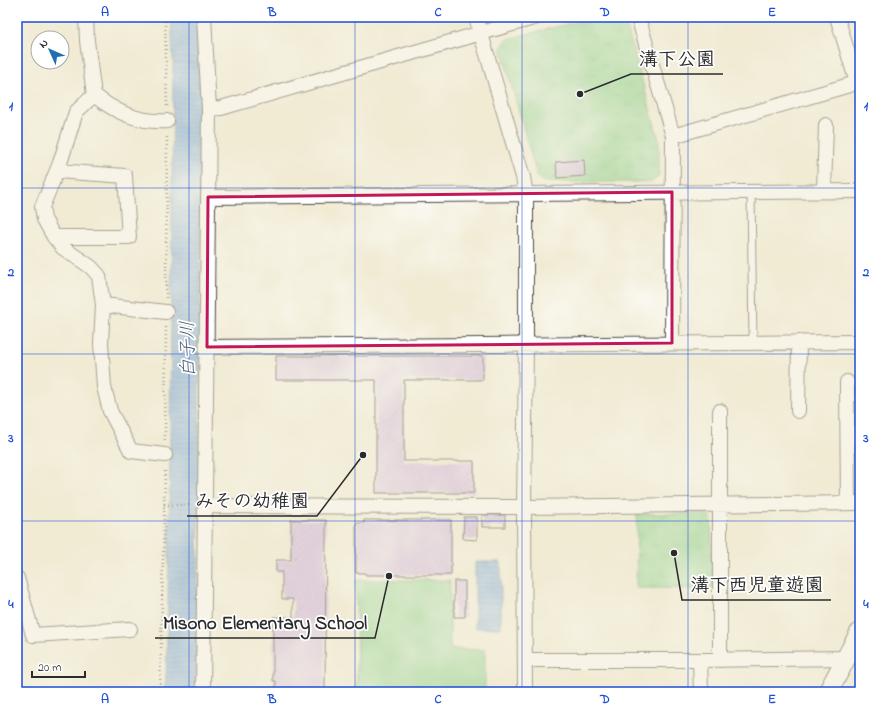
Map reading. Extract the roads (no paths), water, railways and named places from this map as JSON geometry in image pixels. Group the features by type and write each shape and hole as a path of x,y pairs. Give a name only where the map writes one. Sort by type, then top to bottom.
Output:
{"street":[{"path":"86,17 87,41 94,95 107,105 132,118 167,121"},
{"path":"203,692 209,109 204,17"},
{"path":"476,17 523,177 526,194 524,506 525,692"},
{"path":"209,109 221,108 537,17"},
{"path":"638,17 673,136 672,343"},
{"path":"673,136 858,82 837,17"},
{"path":"94,95 76,112 57,171 42,207 44,219 54,237 63,248 91,267 99,276 103,306 101,343 104,388 110,412 131,451 165,454"},
{"path":"824,191 826,125"},
{"path":"54,237 129,237 125,176 57,171"},
{"path":"208,197 860,191"},
{"path":"103,306 166,312"},
{"path":"798,411 799,342"},
{"path":"207,347 860,342"},
{"path":"205,506 524,506 854,503 847,382"},
{"path":"720,411 720,660"},
{"path":"17,578 33,635 130,629"},
{"path":"828,692 860,632"},
{"path":"525,660 720,660 846,658"},
{"path":"700,660 701,692"}],"lane":[{"path":"751,191 753,342"}],"water":[{"name":"白子川","path":"171,17 199,17 202,62 198,605 194,692 164,692 166,676 169,548 173,61"},
{"path":"475,562 501,562 501,628 475,628"}],"place":[{"name":"溝下公園","path":"580,94"},
{"name":"みその幼稚園","path":"363,455"},
{"name":"溝下西児童遊園","path":"674,553"},
{"name":"Misono Elementary School","path":"389,576"}]}
